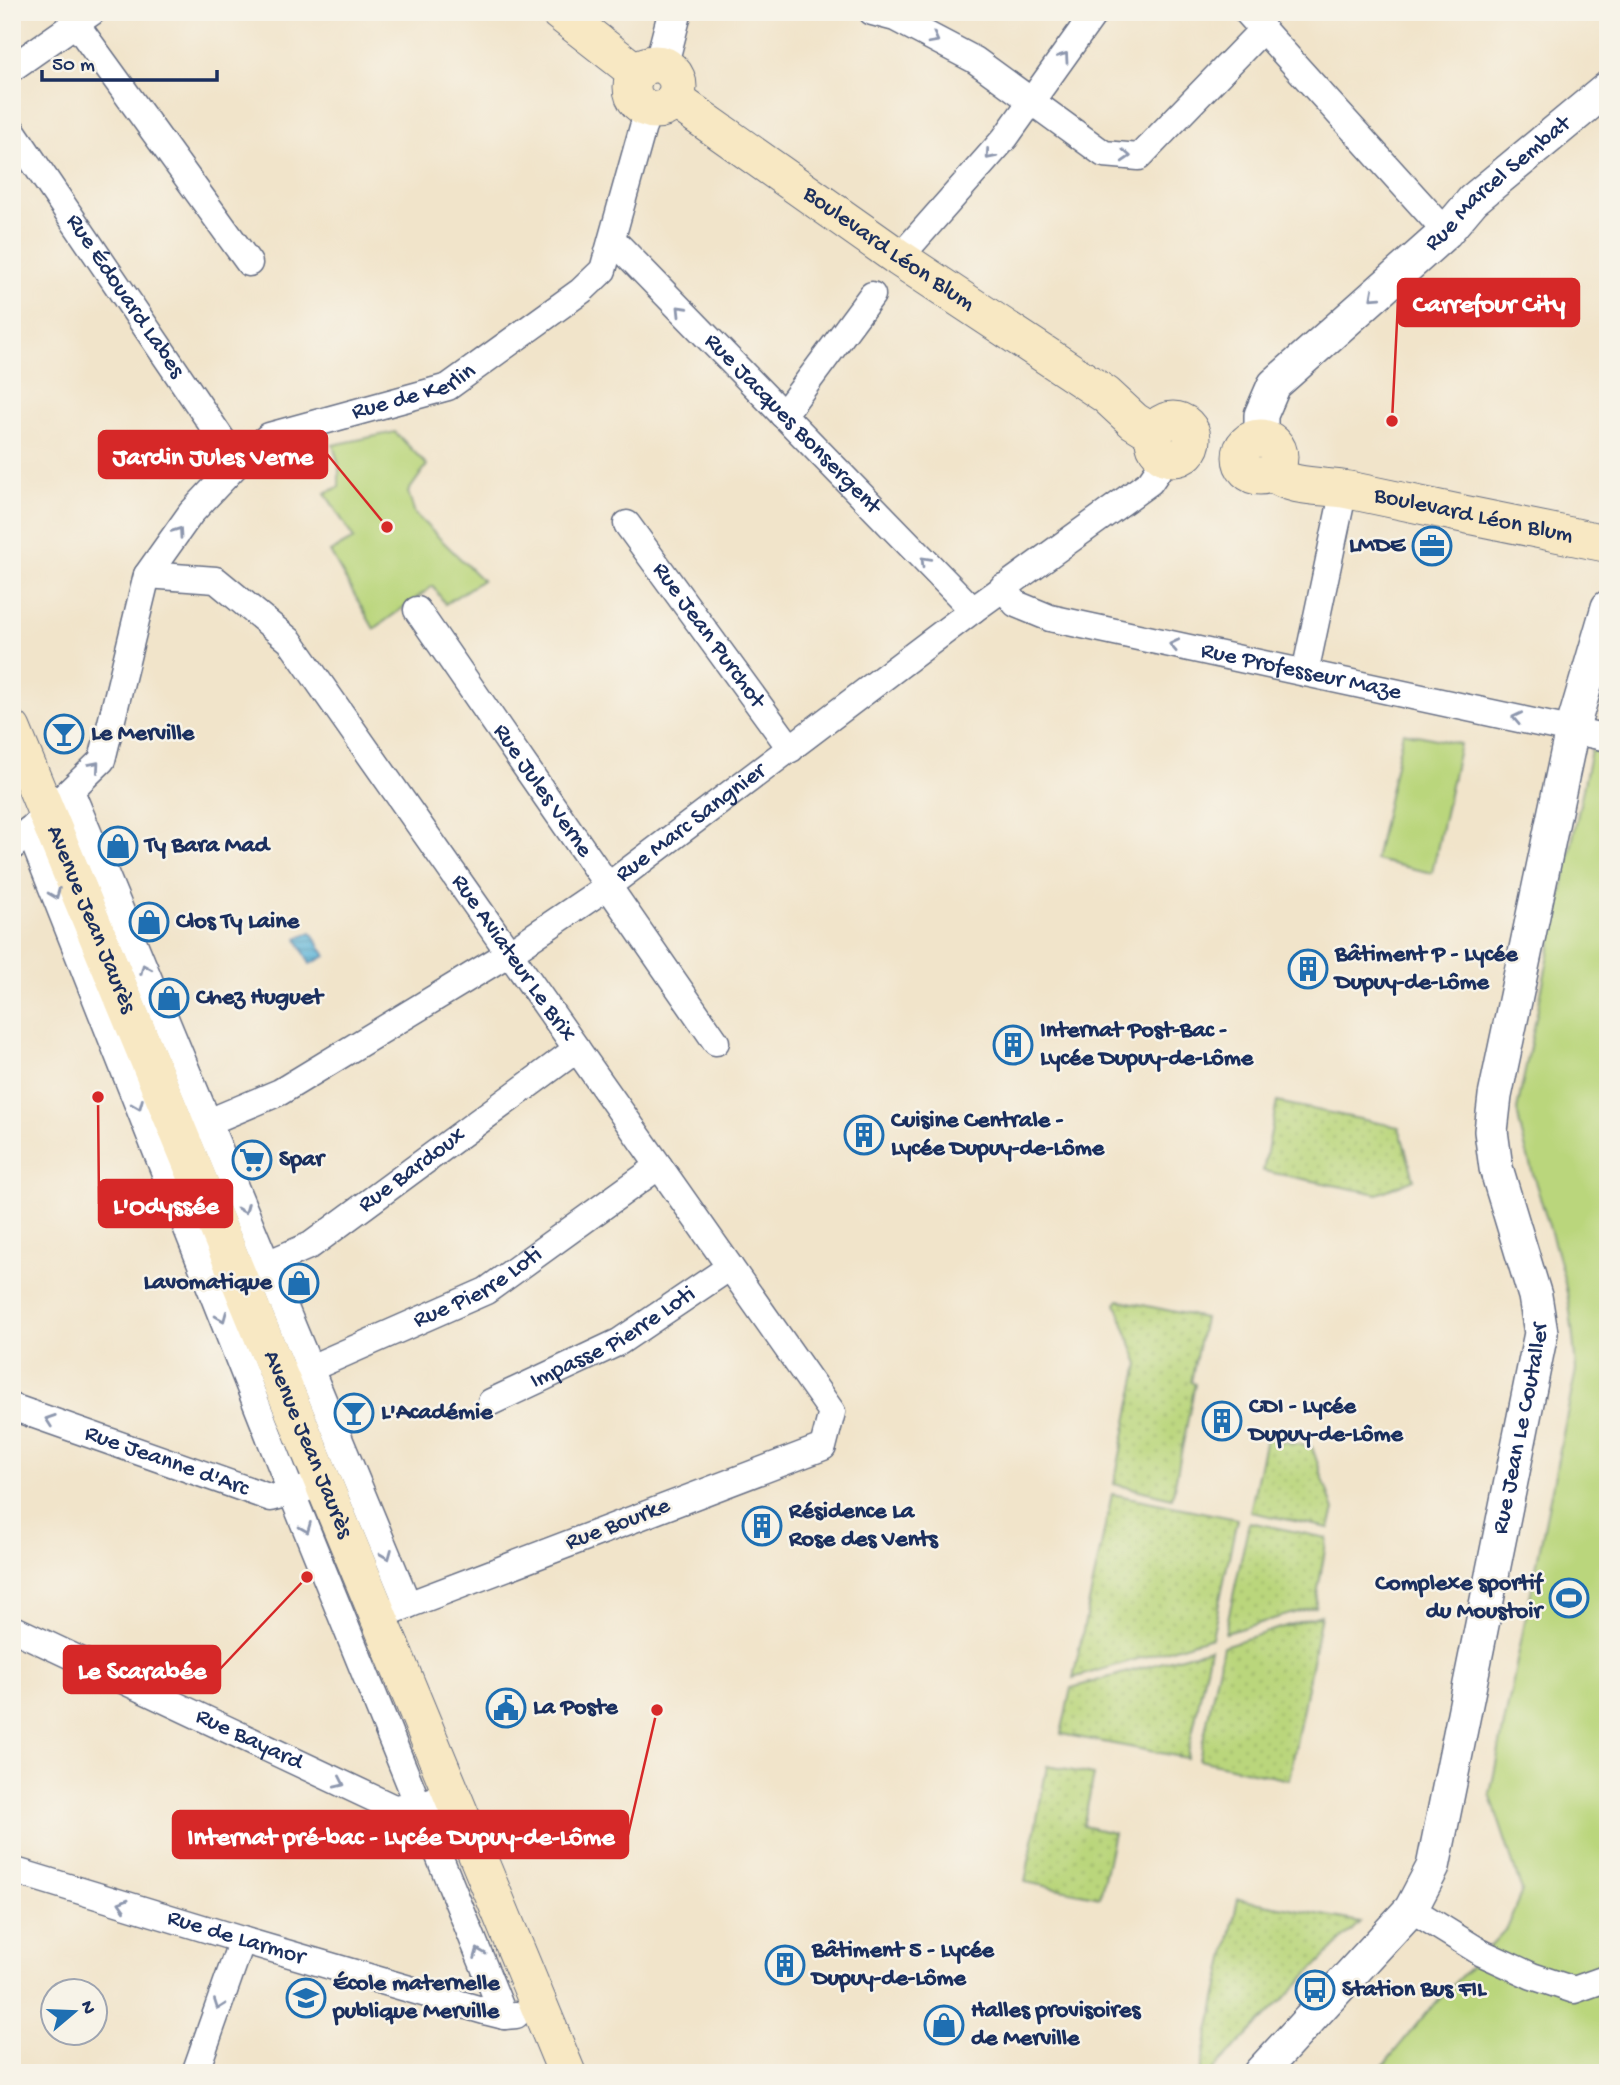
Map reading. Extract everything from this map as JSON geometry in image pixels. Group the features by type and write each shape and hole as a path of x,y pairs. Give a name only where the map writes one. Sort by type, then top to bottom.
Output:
{"main road":[{"path":"559,12 649,69"},
{"name":"Boulevard Léon Blum","path":"649,69 633,79 636,100 661,104 1106,395 1143,408 1191,462 1231,472 1261,456 1282,480 1344,489 1607,546"},
{"name":"Avenue Jean Jaurès","path":"12,729 40,821 194,1129 296,1375 307,1488 393,1611 436,1799 542,2012 567,2073"}],"street":[{"path":"649,69 675,12"},
{"path":"872,12 895,18 975,60 1104,154 1139,157 1255,21 1446,232"},
{"path":"899,258 1005,138 1095,12"},
{"path":"12,68 84,18 249,263"},
{"name":"Rue Marcel Sembat","path":"1261,456 1261,415 1274,385 1446,232 1474,200 1608,88"},
{"name":"Rue de Kerlin","path":"40,821 102,760 147,575 191,513 238,463 269,436 448,387 581,291 603,270 661,104"},
{"name":"Rue Édouard Labes","path":"12,130 238,463"},
{"name":"Rue Jacques Bonsergent","path":"613,240 973,610"},
{"path":"783,415 872,295"},
{"name":"Rue Marc Sangnier","path":"194,1129 280,1092 509,953 608,886 1003,587 1150,482 1172,440"},
{"path":"1305,673 1344,489"},
{"name":"Rue Jean Purchot","path":"627,524 791,749"},
{"name":"Rue Aviateur Le Brix","path":"147,575 216,580 290,641 832,1412"},
{"name":"Rue Professeur Maze","path":"1003,587 1016,604 1050,618 1608,738"},
{"name":"Rue Jean Le Coutaller","path":"1260,2073 1410,1909 1433,1867 1541,1333 1535,1296 1496,1168 1491,1131 1495,1096 1572,730 1608,607"},
{"name":"Rue Jules Verne","path":"417,610 716,1042"},
{"path":"40,821 307,1488 436,1799 504,2016"},
{"name":"Rue Bardoux","path":"253,1270 311,1245 576,1049"},
{"name":"Rue Pierre Loti","path":"296,1375 486,1291 659,1166"},
{"name":"Impasse Pierre Loti","path":"491,1402 619,1342 730,1267"},
{"path":"296,1375 393,1611"},
{"name":"Rue Jeanne d'Arc","path":"12,1407 271,1498 307,1488"},
{"name":"Rue Bourke","path":"393,1611 822,1447 832,1412"},
{"name":"Rue Bayard","path":"12,1628 394,1808 436,1799"},
{"name":"Rue de Larmor","path":"12,1870 504,2016 542,2012"},
{"path":"1410,1909 1482,1953 1532,1976 1574,1990 1608,1978"},
{"path":"195,2073 242,1940"}],"green space":[{"path":"395,432 427,465 408,492 415,514 482,580 445,604 433,586 374,629 330,552 354,539 325,493 339,487 339,465 333,445"},
{"path":"1403,732 1460,744 1432,873 1375,860"},
{"name":"Complexe sportif du Moustoir","path":"1591,750 1608,754 1608,2073 1377,2073 1427,2012 1506,1929 1522,1891 1490,1794 1576,1370 1566,1287 1526,1152 1517,1110"},
{"path":"1277,1102 1399,1127 1414,1179 1378,1194 1263,1171"},
{"path":"1119,1300 1204,1318 1191,1382 1195,1384 1172,1498 1114,1484 1139,1364 1116,1304"},
{"path":"1266,1438 1312,1447 1334,1510 1329,1528 1250,1512"},
{"path":"1112,1494 1237,1519 1212,1637 1073,1678"},
{"path":"1249,1522 1327,1538 1315,1607 1225,1633"},
{"path":"1321,1615 1289,1780 1199,1760 1223,1646"},
{"path":"1210,1649 1187,1758 1061,1734 1071,1688"},
{"path":"1047,1766 1094,1775 1083,1826 1114,1833 1100,1897 1025,1882"},
{"path":"1238,1899 1360,1922 1210,2073 1200,2073"}],"water":[{"path":"311,932 326,956 310,964 297,939"}],"place":[{"name":"Carrefour City","path":"1392,421"},
{"name":"Jardin Jules Verne","path":"387,527"},
{"name":"LMDE","path":"1432,546"},
{"name":"Le Merville","path":"64,734"},
{"name":"Ty Bara Mad","path":"118,846"},
{"name":"Clos Ty Laine","path":"149,922"},
{"name":"Bâtiment P - Lycée Dupuy-de-Lôme","path":"1308,969"},
{"name":"Chez Huguet","path":"169,998"},
{"name":"Internat Post-Bac - Lycée Dupuy-de-Lôme","path":"1013,1045"},
{"name":"L'Odyssée","path":"98,1097"},
{"name":"Cuisine Centrale - Lycée Dupuy-de-Lôme","path":"864,1135"},
{"name":"Spar","path":"252,1160"},
{"name":"Lavomatique","path":"299,1283"},
{"name":"L'Académie","path":"354,1413"},
{"name":"CDI - Lycée Dupuy-de-Lôme","path":"1222,1421"},
{"name":"Résidence La Rose des Vents","path":"762,1526"},
{"name":"Le Scarabée","path":"307,1577"},
{"name":"Complexe sportif du Moustoir","path":"1569,1598"},
{"name":"La Poste","path":"506,1708"},
{"name":"Internat pré-bac - Lycée Dupuy-de-Lôme","path":"657,1710"},
{"name":"Bâtiment 5 - Lycée Dupuy-de-Lôme","path":"785,1965"},
{"name":"Station Bus FIL","path":"1315,1990"},
{"name":"École maternelle publique Merville","path":"306,1998"},
{"name":"Halles provisoires de Merville","path":"944,2025"}]}
